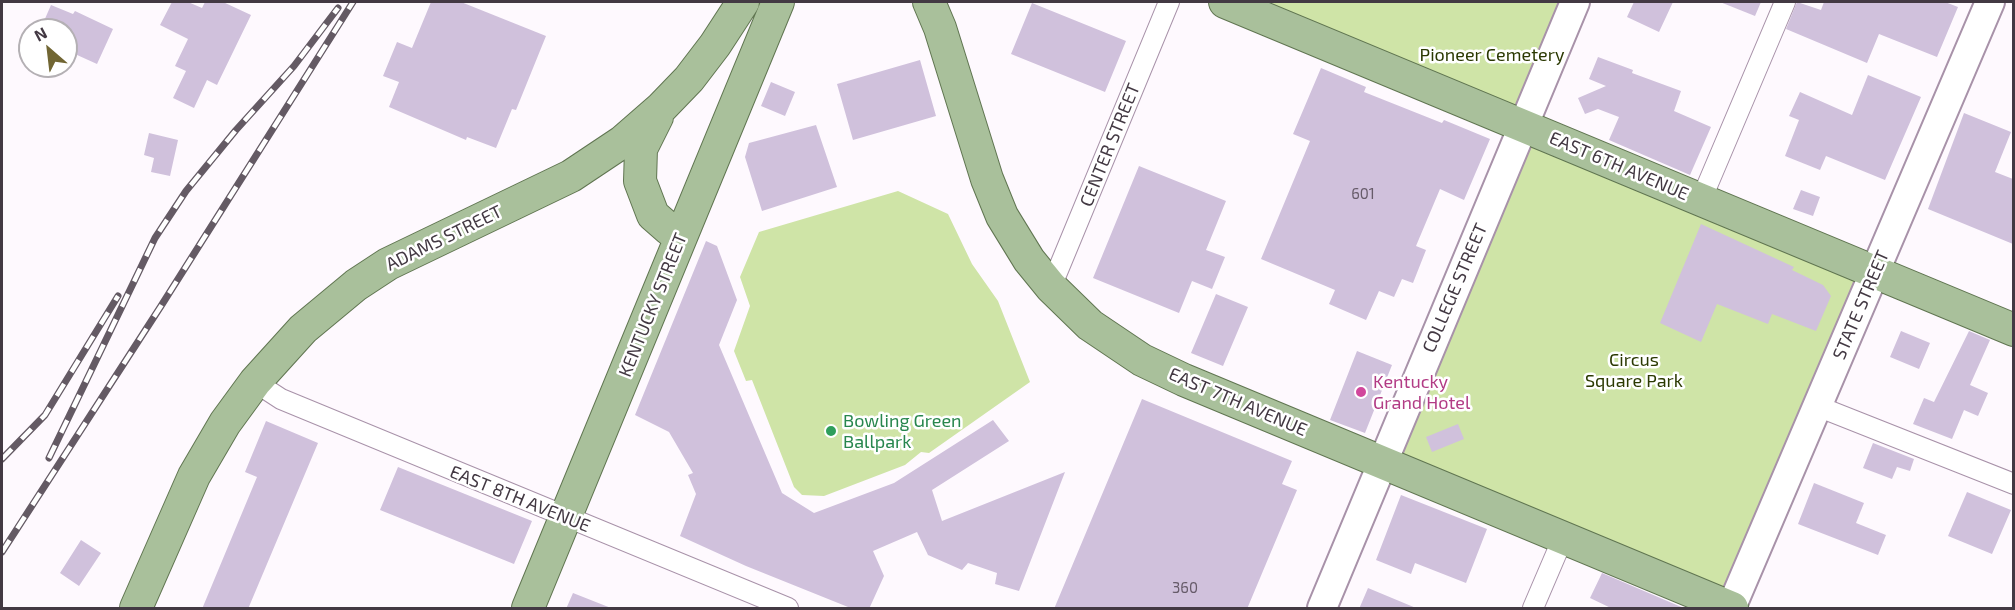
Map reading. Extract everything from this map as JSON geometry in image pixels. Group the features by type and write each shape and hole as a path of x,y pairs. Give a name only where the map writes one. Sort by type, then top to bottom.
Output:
{"main road":[{"name":"ADAMS STREET","path":"136,609 194,476 225,423 255,382 303,329 380,269 422,245 571,176 622,142 661,108 715,45 743,2"},
{"name":"KENTUCKY STREET","path":"528,609 778,2"},
{"name":"EAST 7TH AVENUE","path":"929,2 998,207 1029,260 1051,287 1090,325 1142,360 1384,464 1731,608"},
{"name":"EAST 6TH AVENUE","path":"1225,2 2013,330"},
{"path":"661,108 641,149 640,181 653,215 669,229 682,234"}],"street":[{"name":"CENTER STREET","path":"1051,287 1169,2"},
{"name":"COLLEGE STREET","path":"1322,609 1575,2"},
{"path":"1701,200 1785,2"},
{"name":"STATE STREET","path":"1731,608 1990,2"},
{"name":"EAST 8TH AVENUE","path":"255,382 281,399 788,609"},
{"path":"1817,406 2013,484"},
{"path":"1533,609 1563,538"}],"green space":[{"name":"Circus Square Park","path":"1225,2 1576,2 1523,126 1875,273 1731,608 1384,464 1523,127"},
{"path":"898,191 948,214 972,264 998,301 1030,382 929,453 921,452 905,465 824,496 802,495 794,487 752,380 746,381 734,351 750,306 740,277 759,232"}],"building":[{"path":"172,2 188,2 202,8 205,2 223,2 251,15 217,85 207,80 194,108 173,98 186,71 175,66 188,39 160,25"},
{"path":"431,2 461,2 546,36 516,110 512,109 496,148 467,137 466,140 389,107 399,82 383,76 397,42 412,48"},
{"path":"1634,2 1673,2 1659,32 1627,17"},
{"path":"1720,2 1761,2 1755,16"},
{"path":"1797,2 1821,10 1824,2 1945,2 1958,7 1937,57 1879,34 1867,63 1786,29"},
{"path":"1032,3 1126,41 1105,92 1011,54"},
{"path":"51,5 73,14 75,11 113,29 97,64 78,55 78,18 45,18"},
{"path":"1598,57 1633,70 1632,73 1681,91 1674,111 1711,127 1690,175 1609,140 1619,117 1598,109 1585,114 1578,98 1606,86 1589,79"},
{"path":"920,60 936,116 853,140 837,84"},
{"path":"1321,68 1366,87 1364,92 1490,139 1464,200 1440,189 1416,246 1426,250 1413,283 1402,279 1394,297 1379,291 1366,320 1329,304 1335,290 1261,259 1310,141 1293,134"},
{"path":"1868,75 1921,97 1885,180 1826,156 1820,170 1785,156 1799,120 1789,116 1800,92 1852,115"},
{"path":"771,82 795,92 785,116 761,106"},
{"path":"1964,113 2011,132 1995,172 2013,179 2013,244 1928,209"},
{"path":"816,125 837,187 762,211 745,157 749,143"},
{"path":"149,133 178,140 170,176 151,172 154,158 144,155"},
{"path":"1139,166 1226,201 1206,250 1225,257 1212,289 1192,281 1179,313 1093,278"},
{"path":"1801,190 1820,197 1813,216 1793,209"},
{"path":"1701,224 1794,267 1792,270 1823,285 1831,296 1816,331 1772,314 1768,324 1717,304 1701,342 1660,323"},
{"path":"706,241 717,246 737,300 719,345 782,493 814,513 894,483 993,420 1009,441 932,490 942,521 1065,472 1019,591 995,584 997,573 968,563 962,570 928,555 917,532 873,551 884,576 869,609 853,609 746,566 680,536 696,494 688,475 693,473 669,432 635,415"},
{"path":"1216,294 1248,307 1223,366 1191,353"},
{"path":"1901,331 1930,343 1919,369 1890,357"},
{"path":"1969,331 1990,340 1970,385 1988,393 1978,416 1964,410 1952,439 1913,424 1924,398 1934,402"},
{"name":"Kentucky Grand Hotel","path":"1357,351 1392,365 1365,433 1330,420"},
{"path":"1142,399 1292,461 1282,484 1297,490 1247,609 1054,609"},
{"path":"266,421 318,443 248,609 202,609 257,477 245,472"},
{"path":"1458,424 1464,439 1432,452 1426,437"},
{"path":"1873,443 1914,459 1910,471 1897,467 1892,479 1863,468"},
{"path":"398,467 532,521 514,564 380,510"},
{"path":"1814,483 1864,503 1856,523 1886,535 1878,555 1798,524"},
{"path":"1967,492 2011,510 1992,554 1948,536"},
{"path":"1401,495 1487,529 1466,583 1415,563 1411,574 1376,560"},
{"path":"81,540 101,553 79,586 60,573"},
{"path":"1602,573 1686,609 1613,609 1590,598"},
{"path":"1368,588 1416,608 1416,609 1359,609"},
{"path":"573,593 611,608 611,609 566,609"}],"railway":[{"path":"2,552 353,2"},
{"path":"49,458 155,238 186,191 236,130 294,66 338,8"},
{"path":"2,459 45,415 118,296"}],"place":[{"name":"Kentucky Grand Hotel","path":"1361,392"},
{"name":"Bowling Green Ballpark","path":"831,431"}],"park label":[{"name":"Pioneer Cemetery","path":"1492,55"}]}
